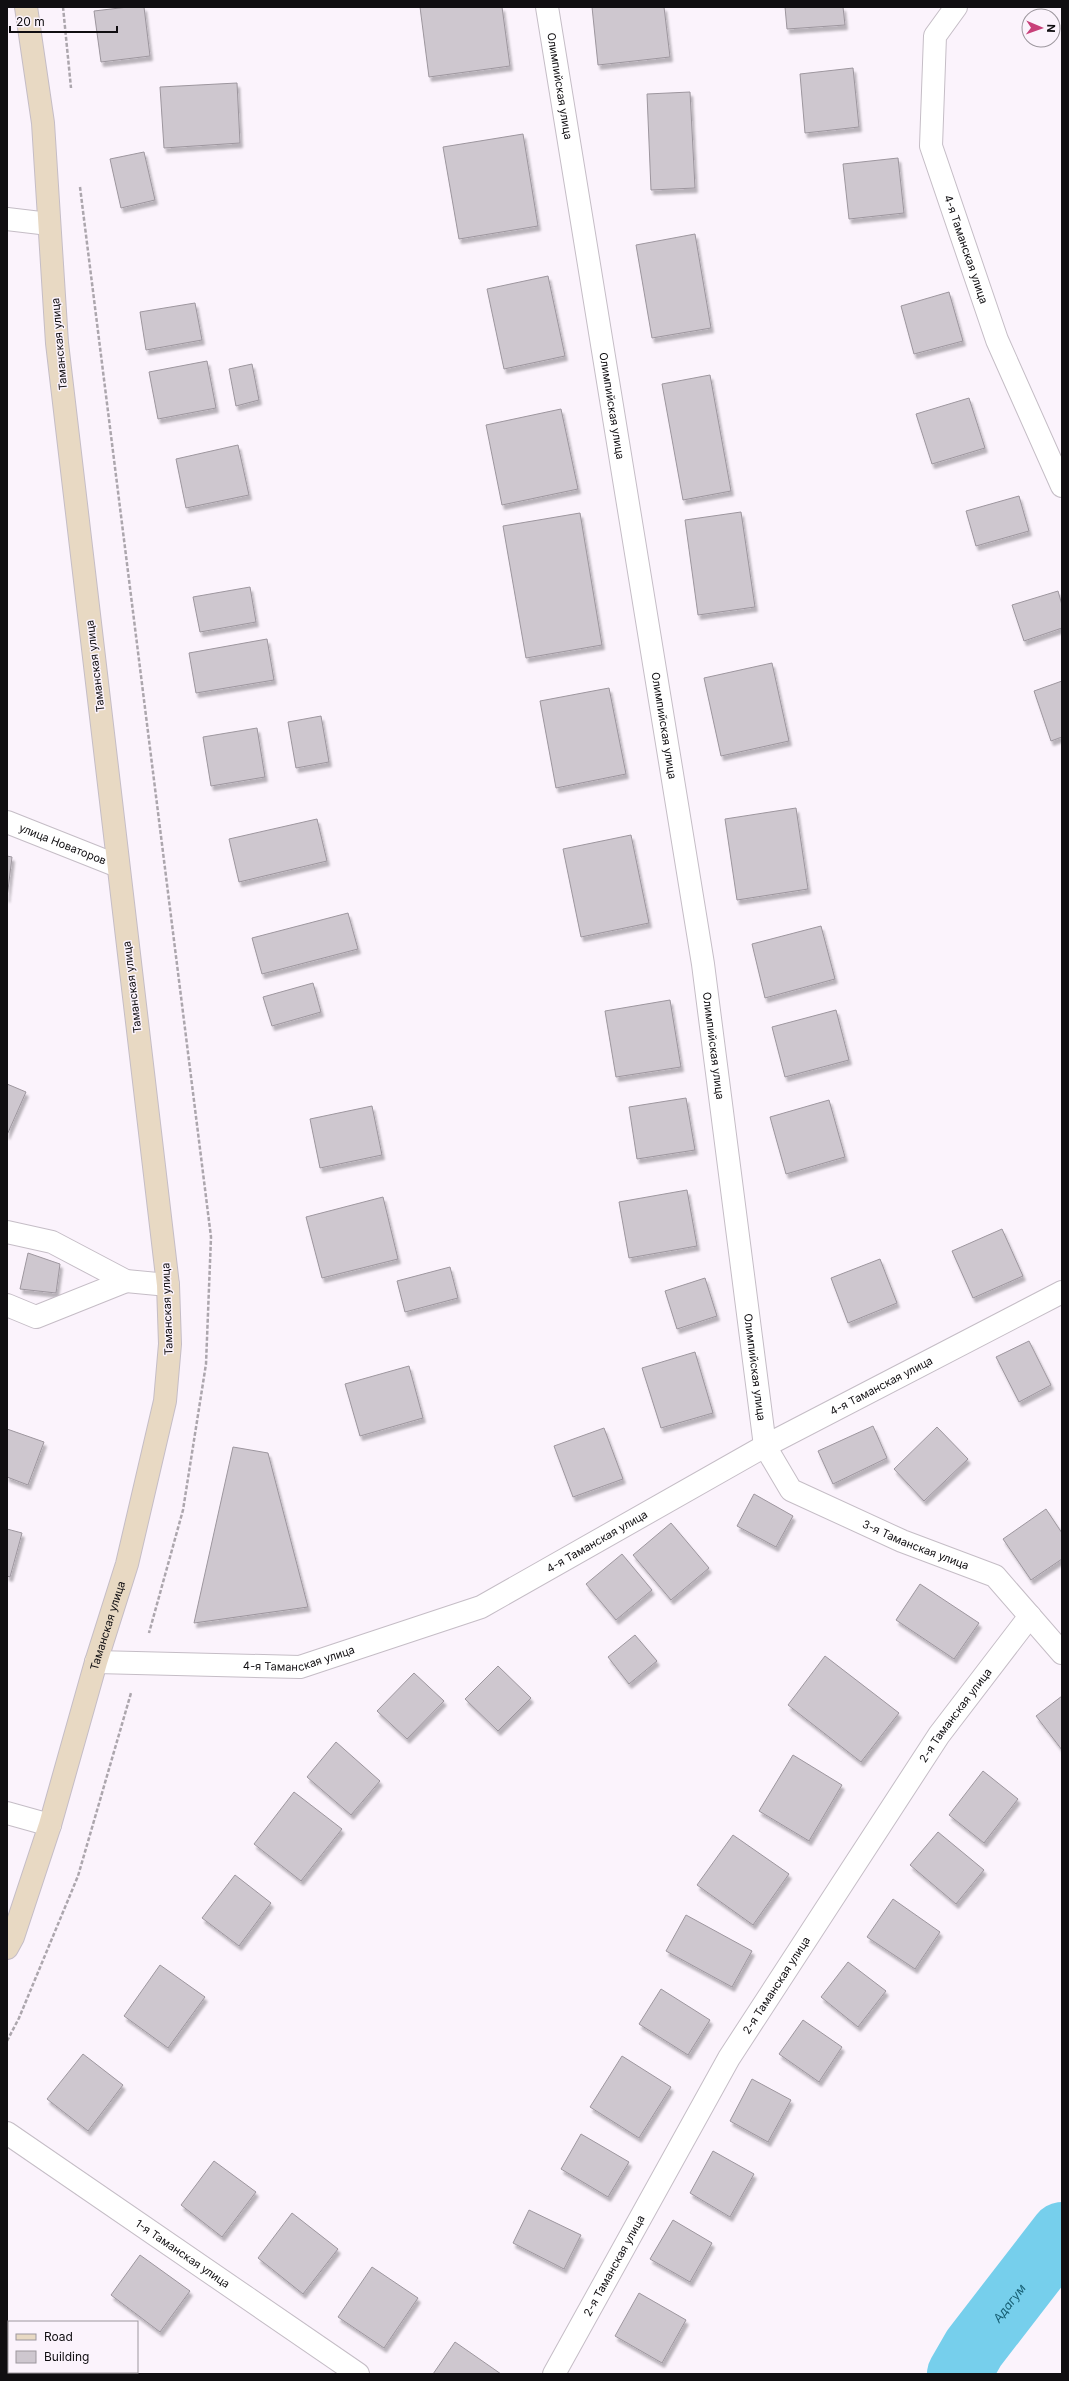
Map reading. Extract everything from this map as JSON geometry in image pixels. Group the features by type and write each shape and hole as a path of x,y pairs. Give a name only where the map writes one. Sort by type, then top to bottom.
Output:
{"main road":[{"name":"Таманская улица","path":"7,1948 13,1937 50,1825 96,1662 127,1564 165,1401 170,1344 168,1285 57,343 43,123 26,7"}],"street":[{"name":"Олимпийская улица","path":"547,7 703,964 765,1446"},
{"name":"4-я Таманская улица","path":"956,7 935,36 931,146 997,340 1062,486"},
{"path":"7,219 50,224"},
{"name":"улица Новаторов","path":"7,822 118,866"},
{"path":"7,1232 52,1242 126,1281 168,1285"},
{"path":"7,1305 36,1317 126,1281"},
{"name":"4-я Таманская улица","path":"96,1662 300,1667 481,1607 765,1446 1062,1292"},
{"name":"3-я Таманская улица","path":"765,1446 791,1490 902,1541 994,1576 1062,1653"},
{"name":"2-я Таманская улица","path":"554,2374 729,2058 939,1735 1030,1616"},
{"path":"7,1813 50,1825"},
{"name":"1-я Таманская улица","path":"7,2133 358,2374"}],"building":[{"path":"128,7 144,7 150,56 101,62 94,11"},
{"path":"420,7 502,7 510,66 429,77"},
{"path":"592,7 664,7 670,57 598,65"},
{"path":"785,7 843,7 845,25 787,29"},
{"path":"853,68 859,127 805,133 800,74"},
{"path":"237,83 240,143 164,148 160,87"},
{"path":"690,92 695,188 651,190 647,94"},
{"path":"523,134 538,226 459,239 443,147"},
{"path":"144,152 155,200 121,208 110,159"},
{"path":"898,158 904,213 849,219 843,164"},
{"path":"695,234 711,328 652,338 636,245"},
{"path":"548,276 565,356 504,369 487,289"},
{"path":"949,292 963,341 914,354 901,306"},
{"path":"195,303 202,340 146,350 140,312"},
{"path":"207,361 216,408 158,419 149,372"},
{"path":"252,364 259,400 236,406 229,369"},
{"path":"710,375 731,491 683,500 662,384"},
{"path":"969,398 985,448 932,464 916,414"},
{"path":"561,409 578,489 502,505 486,425"},
{"path":"238,445 249,495 186,508 176,459"},
{"path":"1019,496 1029,531 976,546 966,511"},
{"path":"741,512 755,607 698,615 685,520"},
{"path":"580,513 602,645 526,658 503,526"},
{"path":"250,587 256,622 200,632 193,597"},
{"path":"1058,591 1062,605 1062,628 1024,641 1012,605"},
{"path":"267,639 274,680 196,693 189,653"},
{"path":"772,663 789,741 721,756 704,678"},
{"path":"1062,681 1062,737 1051,741 1034,691"},
{"path":"609,688 626,774 556,788 540,701"},
{"path":"321,716 329,762 296,768 288,722"},
{"path":"257,728 265,777 211,786 203,737"},
{"path":"796,808 808,889 737,900 725,819"},
{"path":"317,819 327,861 239,882 229,839"},
{"path":"631,835 649,923 581,937 563,849"},
{"path":"7,856 12,857 7,898"},
{"path":"348,913 358,949 262,974 252,938"},
{"path":"821,926 835,979 765,998 752,944"},
{"path":"313,983 321,1012 272,1026 263,997"},
{"path":"670,1000 681,1067 616,1077 605,1011"},
{"path":"836,1010 849,1060 785,1077 772,1027"},
{"path":"7,1084 26,1092 7,1135"},
{"path":"686,1098 695,1150 637,1159 629,1107"},
{"path":"829,1100 845,1157 786,1174 770,1117"},
{"path":"372,1106 382,1155 320,1168 310,1119"},
{"path":"687,1190 697,1246 629,1258 619,1202"},
{"path":"383,1197 398,1259 322,1278 306,1217"},
{"path":"1002,1229 1023,1276 973,1298 952,1251"},
{"path":"28,1253 60,1264 56,1293 20,1289"},
{"path":"880,1259 897,1303 848,1323 831,1278"},
{"path":"450,1267 458,1298 405,1312 397,1281"},
{"path":"705,1278 717,1316 677,1329 665,1291"},
{"path":"1029,1341 1051,1385 1019,1402 996,1357"},
{"path":"695,1352 713,1413 661,1428 642,1368"},
{"path":"409,1366 423,1418 360,1436 345,1384"},
{"path":"873,1426 887,1458 833,1484 818,1451"},
{"path":"937,1427 968,1459 924,1501 894,1469"},
{"path":"604,1428 623,1479 573,1497 554,1446"},
{"path":"7,1429 44,1442 28,1485 7,1477"},
{"path":"233,1447 268,1453 308,1607 194,1623"},
{"path":"754,1494 793,1516 776,1547 737,1526"},
{"path":"1046,1509 1062,1533 1062,1559 1031,1580 1003,1539"},
{"path":"671,1523 709,1568 671,1600 633,1555"},
{"path":"7,1529 22,1533 10,1577 7,1576"},
{"path":"622,1554 652,1590 616,1620 586,1584"},
{"path":"920,1584 979,1623 954,1659 896,1620"},
{"path":"635,1635 657,1661 629,1684 608,1657"},
{"path":"825,1656 899,1713 861,1762 788,1705"},
{"path":"498,1666 531,1698 498,1731 465,1699"},
{"path":"414,1673 444,1701 407,1739 377,1711"},
{"path":"1062,1696 1062,1750 1036,1716"},
{"path":"336,1742 380,1781 351,1815 307,1777"},
{"path":"793,1755 842,1785 809,1841 759,1811"},
{"path":"983,1771 1018,1799 984,1843 949,1815"},
{"path":"294,1792 342,1829 301,1881 254,1844"},
{"path":"938,1832 984,1870 956,1904 910,1865"},
{"path":"733,1835 789,1874 753,1925 697,1885"},
{"path":"235,1875 271,1903 239,1946 202,1918"},
{"path":"893,1899 940,1932 915,1969 867,1937"},
{"path":"686,1915 752,1951 732,1987 666,1951"},
{"path":"848,1962 886,1991 858,2027 821,1997"},
{"path":"160,1965 205,1997 168,2048 124,2016"},
{"path":"661,1989 710,2020 688,2055 639,2024"},
{"path":"803,2020 842,2047 819,2082 779,2054"},
{"path":"83,2054 123,2085 88,2131 47,2099"},
{"path":"622,2056 671,2087 639,2138 590,2107"},
{"path":"752,2079 791,2100 768,2142 730,2121"},
{"path":"581,2134 629,2162 608,2197 561,2169"},
{"path":"713,2151 754,2174 730,2217 690,2193"},
{"path":"214,2161 256,2192 222,2237 181,2205"},
{"path":"529,2210 581,2235 564,2269 513,2243"},
{"path":"292,2213 338,2249 303,2294 258,2258"},
{"path":"673,2220 712,2243 690,2282 650,2259"},
{"path":"140,2255 190,2291 160,2332 111,2295"},
{"path":"372,2267 418,2298 384,2348 338,2317"},
{"path":"639,2293 686,2320 662,2363 615,2336"},
{"path":"455,2342 501,2374 433,2374"}],"waterway":[{"name":"Адагум","path":"959,2374 974,2348 1062,2234"}]}
